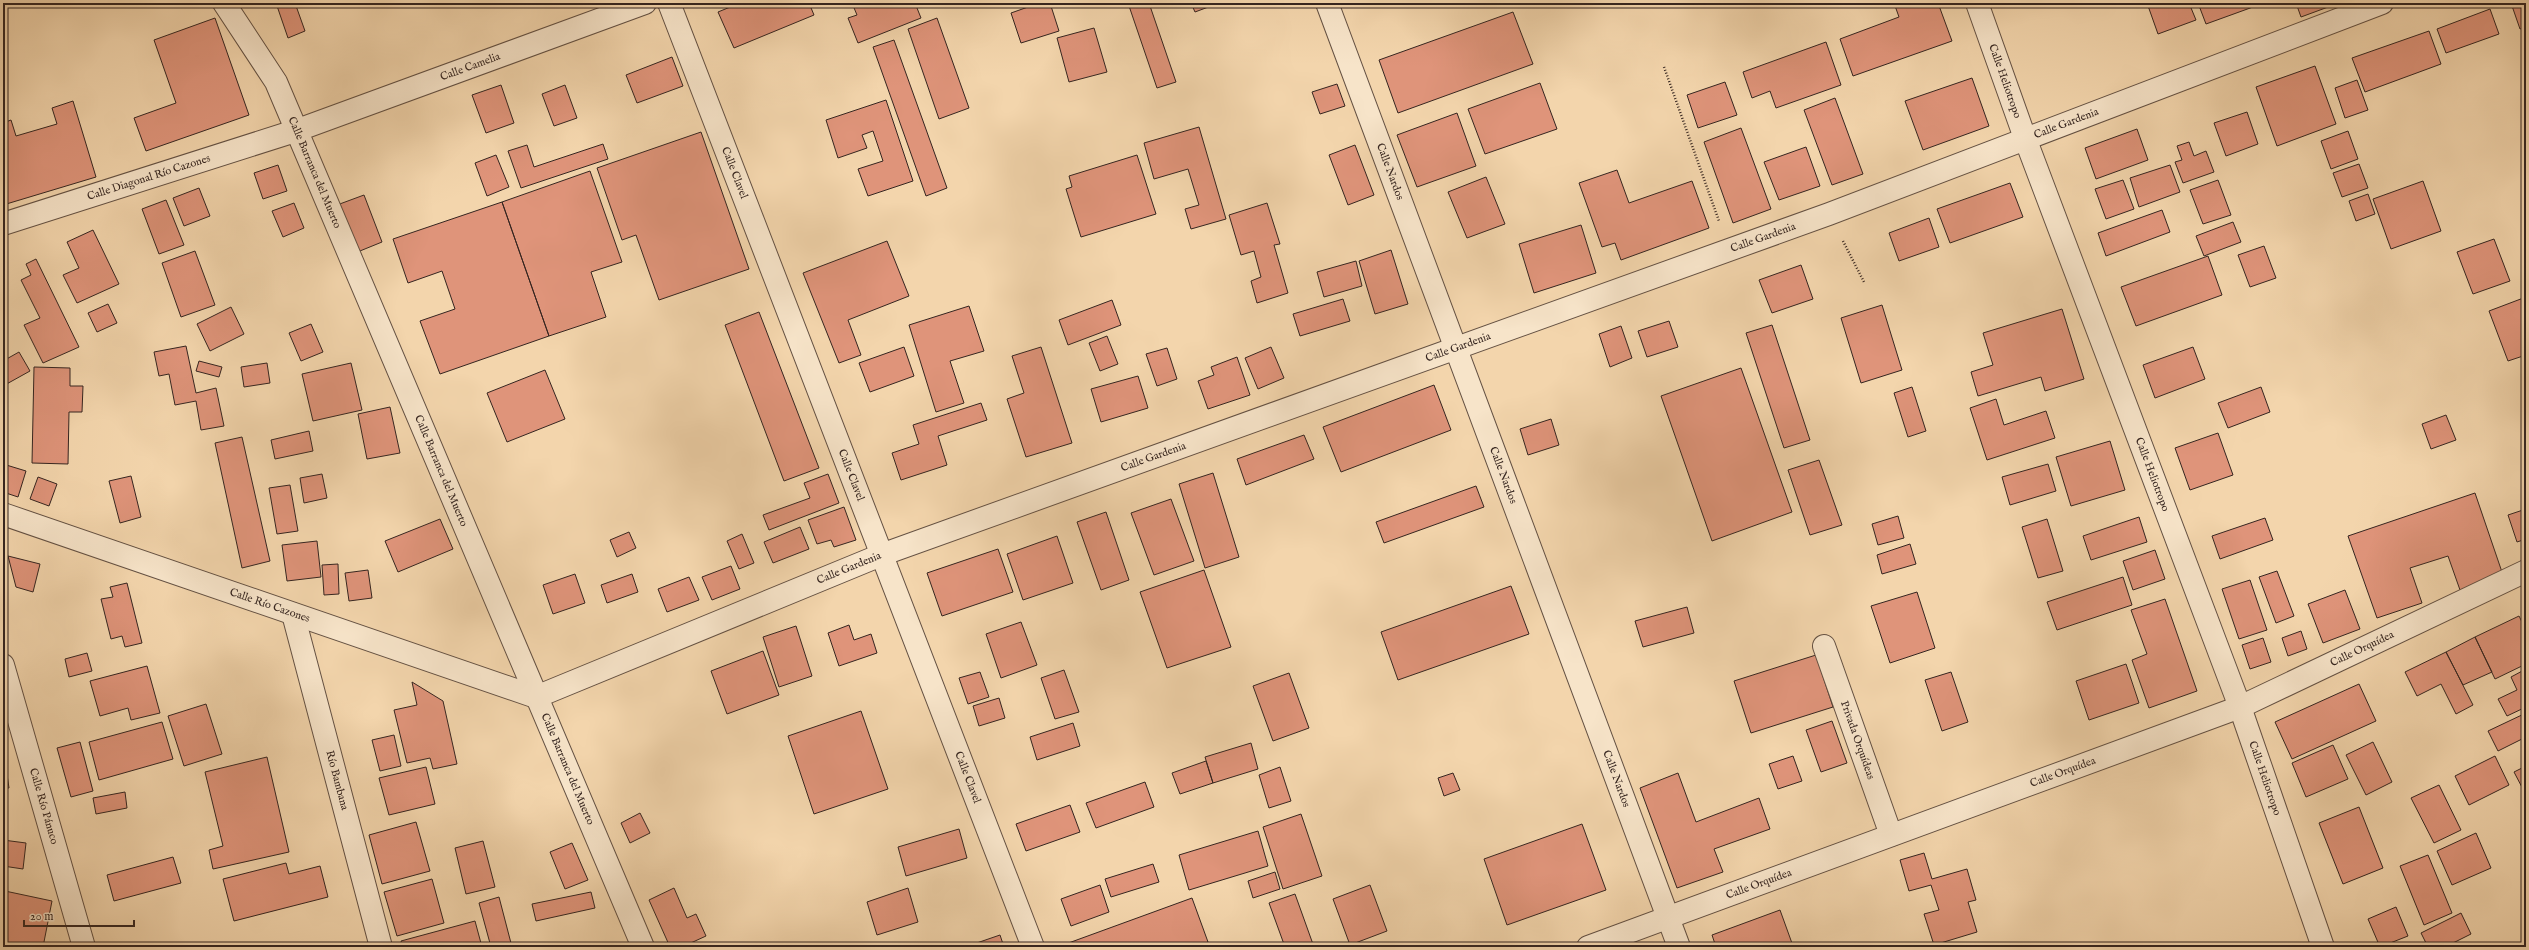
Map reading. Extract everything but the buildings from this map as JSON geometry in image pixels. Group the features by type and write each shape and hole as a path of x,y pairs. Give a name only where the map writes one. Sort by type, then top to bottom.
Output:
{"street":[{"name":"Calle Barranca del Muerto","path":"224,3 276,82 295,131 643,947"},
{"name":"Calle Camelia","path":"295,131 645,3"},
{"name":"Calle Clavel","path":"669,3 1033,947"},
{"name":"Calle Nardos","path":"1327,3 1454,348 1679,947"},
{"name":"Calle Heliotropo","path":"1977,3 2025,138 2240,707 2323,947"},
{"name":"Calle Gardenia","path":"536,697 881,555 1829,214 2382,3"},
{"name":"Calle Diagonal Río Cazones","path":"3,224 295,131"},
{"name":"Calle Río Cazones","path":"3,514 536,697"},
{"name":"Calle Orquídea","path":"1588,947 2240,707 2526,571"},
{"name":"Río Bambana","path":"293,614 381,947"},
{"name":"Privada Orquídeas","path":"1824,646 1891,835"},
{"name":"Calle Río Pánuco","path":"3,665 84,947"}],"path":[{"path":"1664,67 1730,249"},
{"path":"1829,214 1864,282"}]}
